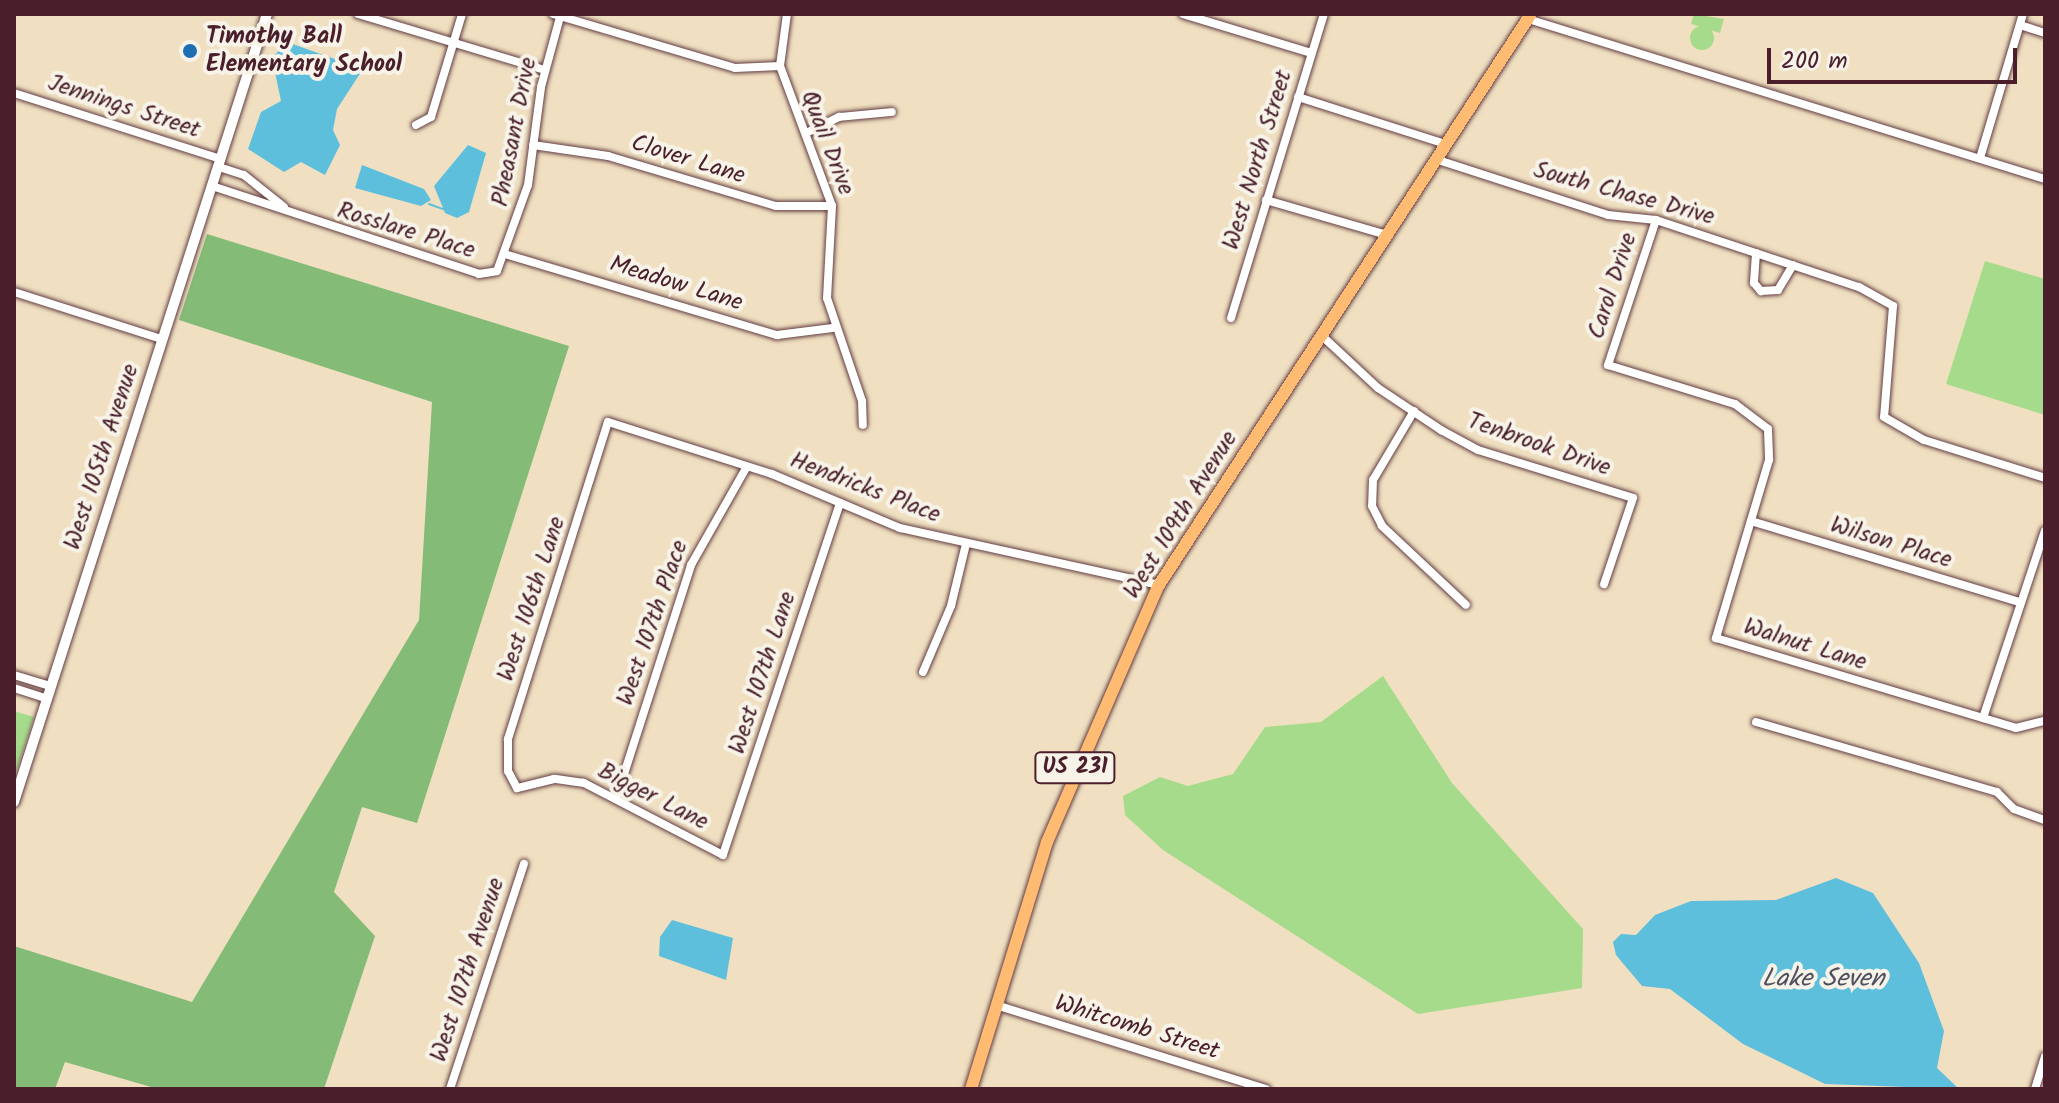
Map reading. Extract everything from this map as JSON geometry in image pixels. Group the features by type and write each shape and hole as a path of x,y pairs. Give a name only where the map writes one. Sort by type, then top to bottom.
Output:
{"main road":[{"name":"West 109th Avenue","path":"971,1089 1072,776 1159,585 1530,16"}],"street":[{"name":"West 105th Avenue","path":"14,802 267,14"},
{"path":"358,14 545,70"},
{"path":"416,125 431,117 462,14"},
{"name":"Quail Drive","path":"787,14 780,66 832,206 827,298 833,328 862,401 863,425"},
{"path":"1183,14 1311,53"},
{"name":"West North Street","path":"1231,318 1324,14"},
{"path":"1980,158 2023,14"},
{"path":"557,16 735,68 780,66"},
{"name":"Pheasant Drive","path":"508,255 557,16"},
{"path":"1530,16 2045,179"},
{"path":"2020,25 2045,33"},
{"name":"Jennings Street","path":"14,93 220,163"},
{"path":"1298,97 1445,144"},
{"path":"806,133 839,117 892,112"},
{"name":"Clover Lane","path":"533,145 608,156 788,209 832,206"},
{"name":"South Chase Drive","path":"1435,159 1608,215 1656,220 1793,265 1893,306 1884,417 1924,440 2045,478"},
{"name":"Rosslare Place","path":"220,163 244,175 287,211"},
{"name":"Rosslare Place","path":"212,186 479,274 497,271 508,255"},
{"path":"1266,200 1387,235"},
{"name":"Carol Drive","path":"1656,220 1608,365 1735,404 1768,429"},
{"path":"1756,253 1754,283 1761,291 1778,290 1793,265"},
{"name":"Meadow Lane","path":"508,255 777,335 833,328"},
{"path":"14,292 161,339"},
{"name":"Tenbrook Drive","path":"1321,335 1414,411 1478,450 1633,498 1604,584"},
{"path":"1414,411 1373,480 1372,506 1382,526 1466,605"},
{"name":"Hendricks Place","path":"608,422 966,544 1159,585"},
{"name":"West 106th Lane","path":"517,788 508,771 508,739 608,422"},
{"name":"Walnut Lane","path":"1768,429 1769,460 1716,638 2016,728 2045,721"},
{"name":"West 107th Place","path":"616,799 691,565 746,468"},
{"name":"West 107th Lane","path":"723,855 840,503"},
{"name":"Wilson Place","path":"1751,521 2020,602"},
{"path":"1983,718 2045,531"},
{"path":"923,672 951,606 966,544"},
{"path":"14,675 51,686"},
{"path":"14,688 47,699"},
{"path":"1756,722 1997,792 2014,809 2045,820"},
{"name":"Bigger Lane","path":"517,788 554,779 616,799 723,855"},
{"name":"West 107th Avenue","path":"450,1089 524,864"},
{"name":"Whitcomb Street","path":"996,1005 1266,1089"},
{"path":"2035,1089 2045,1057"}],"green space":[{"path":"1694,14 1724,19 1720,33 1691,24"},
{"path":"1702,26 1710,30 1714,38 1710,46 1702,50 1694,46 1690,38 1694,30"},
{"path":"207,234 569,346 417,823 362,807 334,892 375,936 324,1089 158,1089 65,1062 55,1089 14,1089 14,946 192,1002 419,620 432,402 179,320"},
{"path":"1985,261 2045,279 2045,415 1946,384"},
{"path":"1383,676 1452,783 1583,929 1582,988 1418,1014 1163,850 1125,815 1123,796 1160,777 1188,786 1233,774 1265,727 1321,722"},
{"path":"14,711 34,717 14,778"}],"water":[{"path":"287,42 363,69 337,109 333,130 340,145 325,175 301,162 284,172 248,149 261,112 281,101 272,58"},
{"path":"468,145 486,153 469,212 457,218 445,213 434,186"},
{"path":"362,165 424,189 431,200 421,206 355,188"},
{"name":"Lake Seven","path":"1836,878 1873,893 1919,963 1944,1031 1937,1068 1959,1089 1825,1084 1743,1044 1670,989 1642,986 1616,955 1613,942 1621,934 1636,935 1655,915 1691,901 1776,900"},
{"path":"672,920 733,938 726,980 659,956 660,937"}],"waterway":[{"path":"429,204 443,209"}],"place":[{"name":"Timothy Ball Elementary School","path":"190,51"}]}
